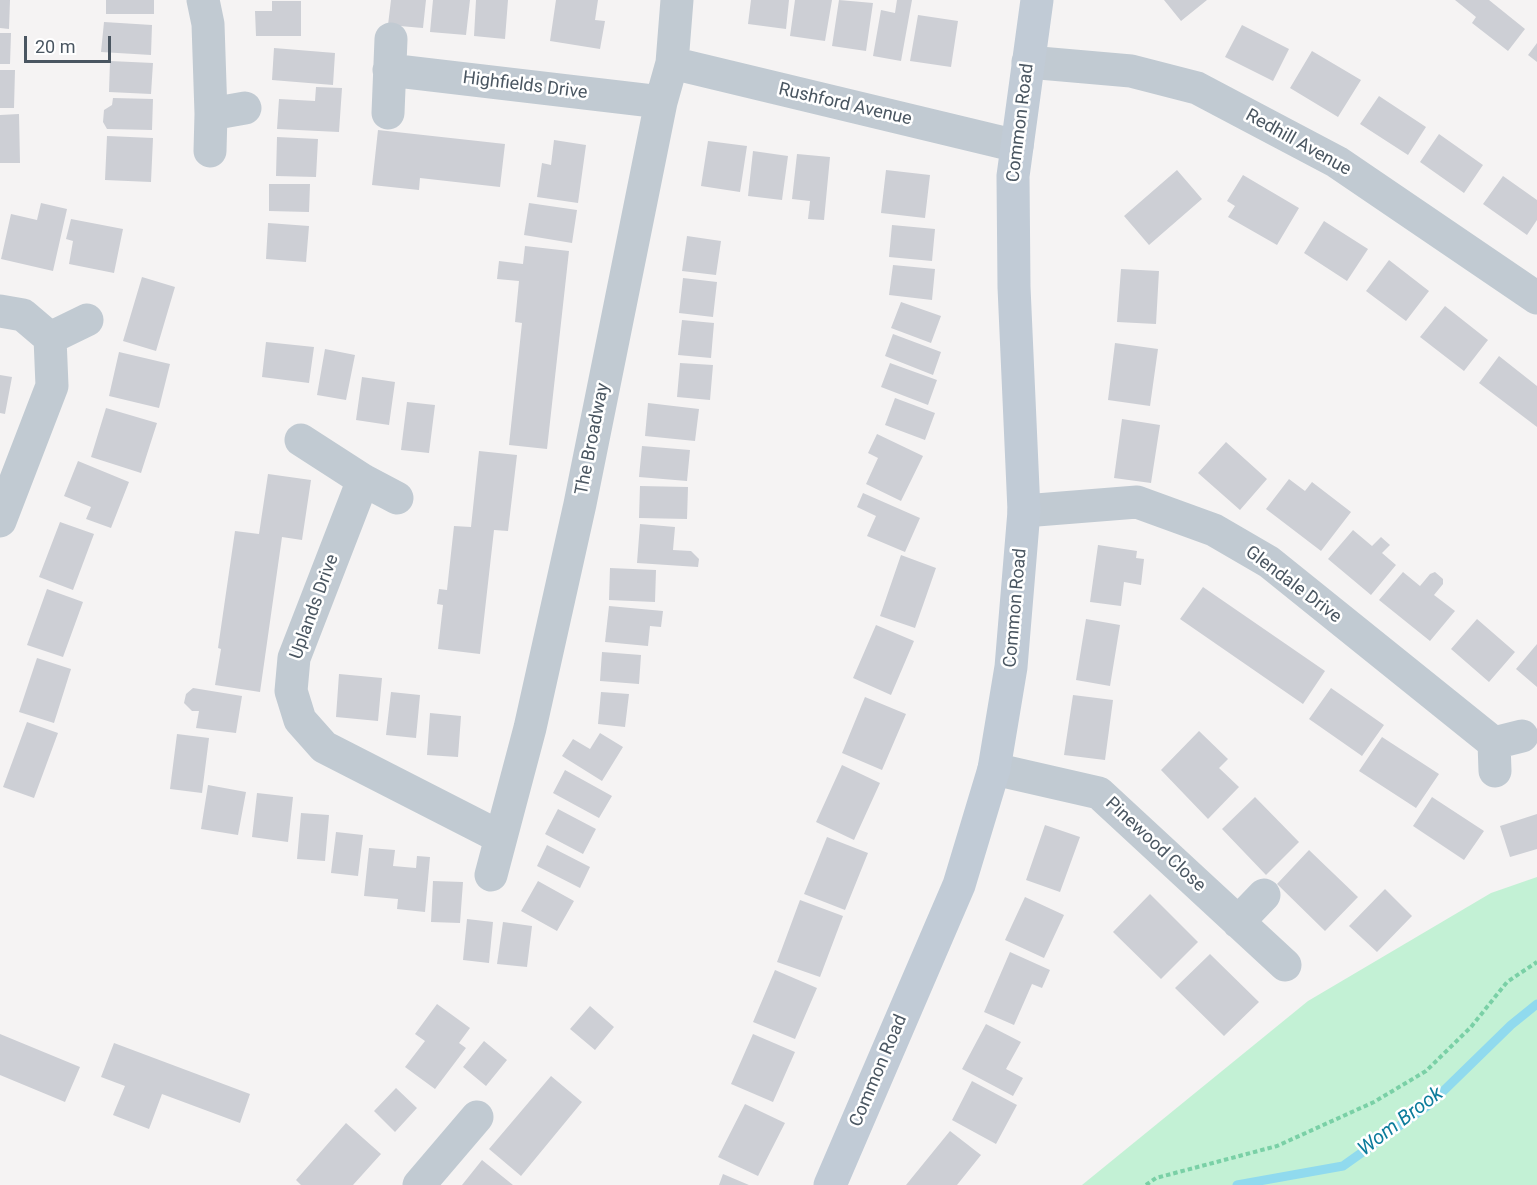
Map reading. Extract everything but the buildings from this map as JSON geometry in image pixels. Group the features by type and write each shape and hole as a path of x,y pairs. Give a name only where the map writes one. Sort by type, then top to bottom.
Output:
{"street":[{"path":"203,0 208,24 210,151"},
{"name":"The Broadway","path":"491,875 530,728 580,504 661,102 672,63 677,0"},
{"name":"Common Road","path":"830,1185 958,885 994,769 1011,667 1024,511 1014,287 1013,176 1037,0"},
{"name":"Highfields Drive","path":"388,113 390,55 661,102"},
{"name":"Redhill Avenue","path":"1028,62 1131,71 1197,88 1337,162 1537,298"},
{"name":"Rushford Avenue","path":"672,63 1017,146"},
{"path":"211,114 245,108"},
{"path":"0,311 23,315 50,338 51,386 0,521"},
{"path":"50,338 87,320"},
{"path":"301,440 363,480 397,498"},
{"name":"Uplands Drive","path":"363,480 294,658 291,691 300,720 324,747 500,837"},
{"name":"Glendale Drive","path":"1024,511 1137,502 1214,530 1269,562 1504,750"},
{"name":"Pinewood Close","path":"994,769 1099,793 1285,965"},
{"path":"1238,922 1264,895"},
{"path":"419,1185 477,1117"}],"path":[{"path":"1146,1185 1156,1178 1277,1146 1374,1102 1425,1071 1470,1027 1507,982 1537,962"}],"green space":[{"path":"1537,877 1537,1185 1082,1185 1308,1001 1491,893"}],"waterway":[{"name":"Wom Brook","path":"1237,1185 1343,1166 1430,1104 1511,1025 1537,1004"}]}
